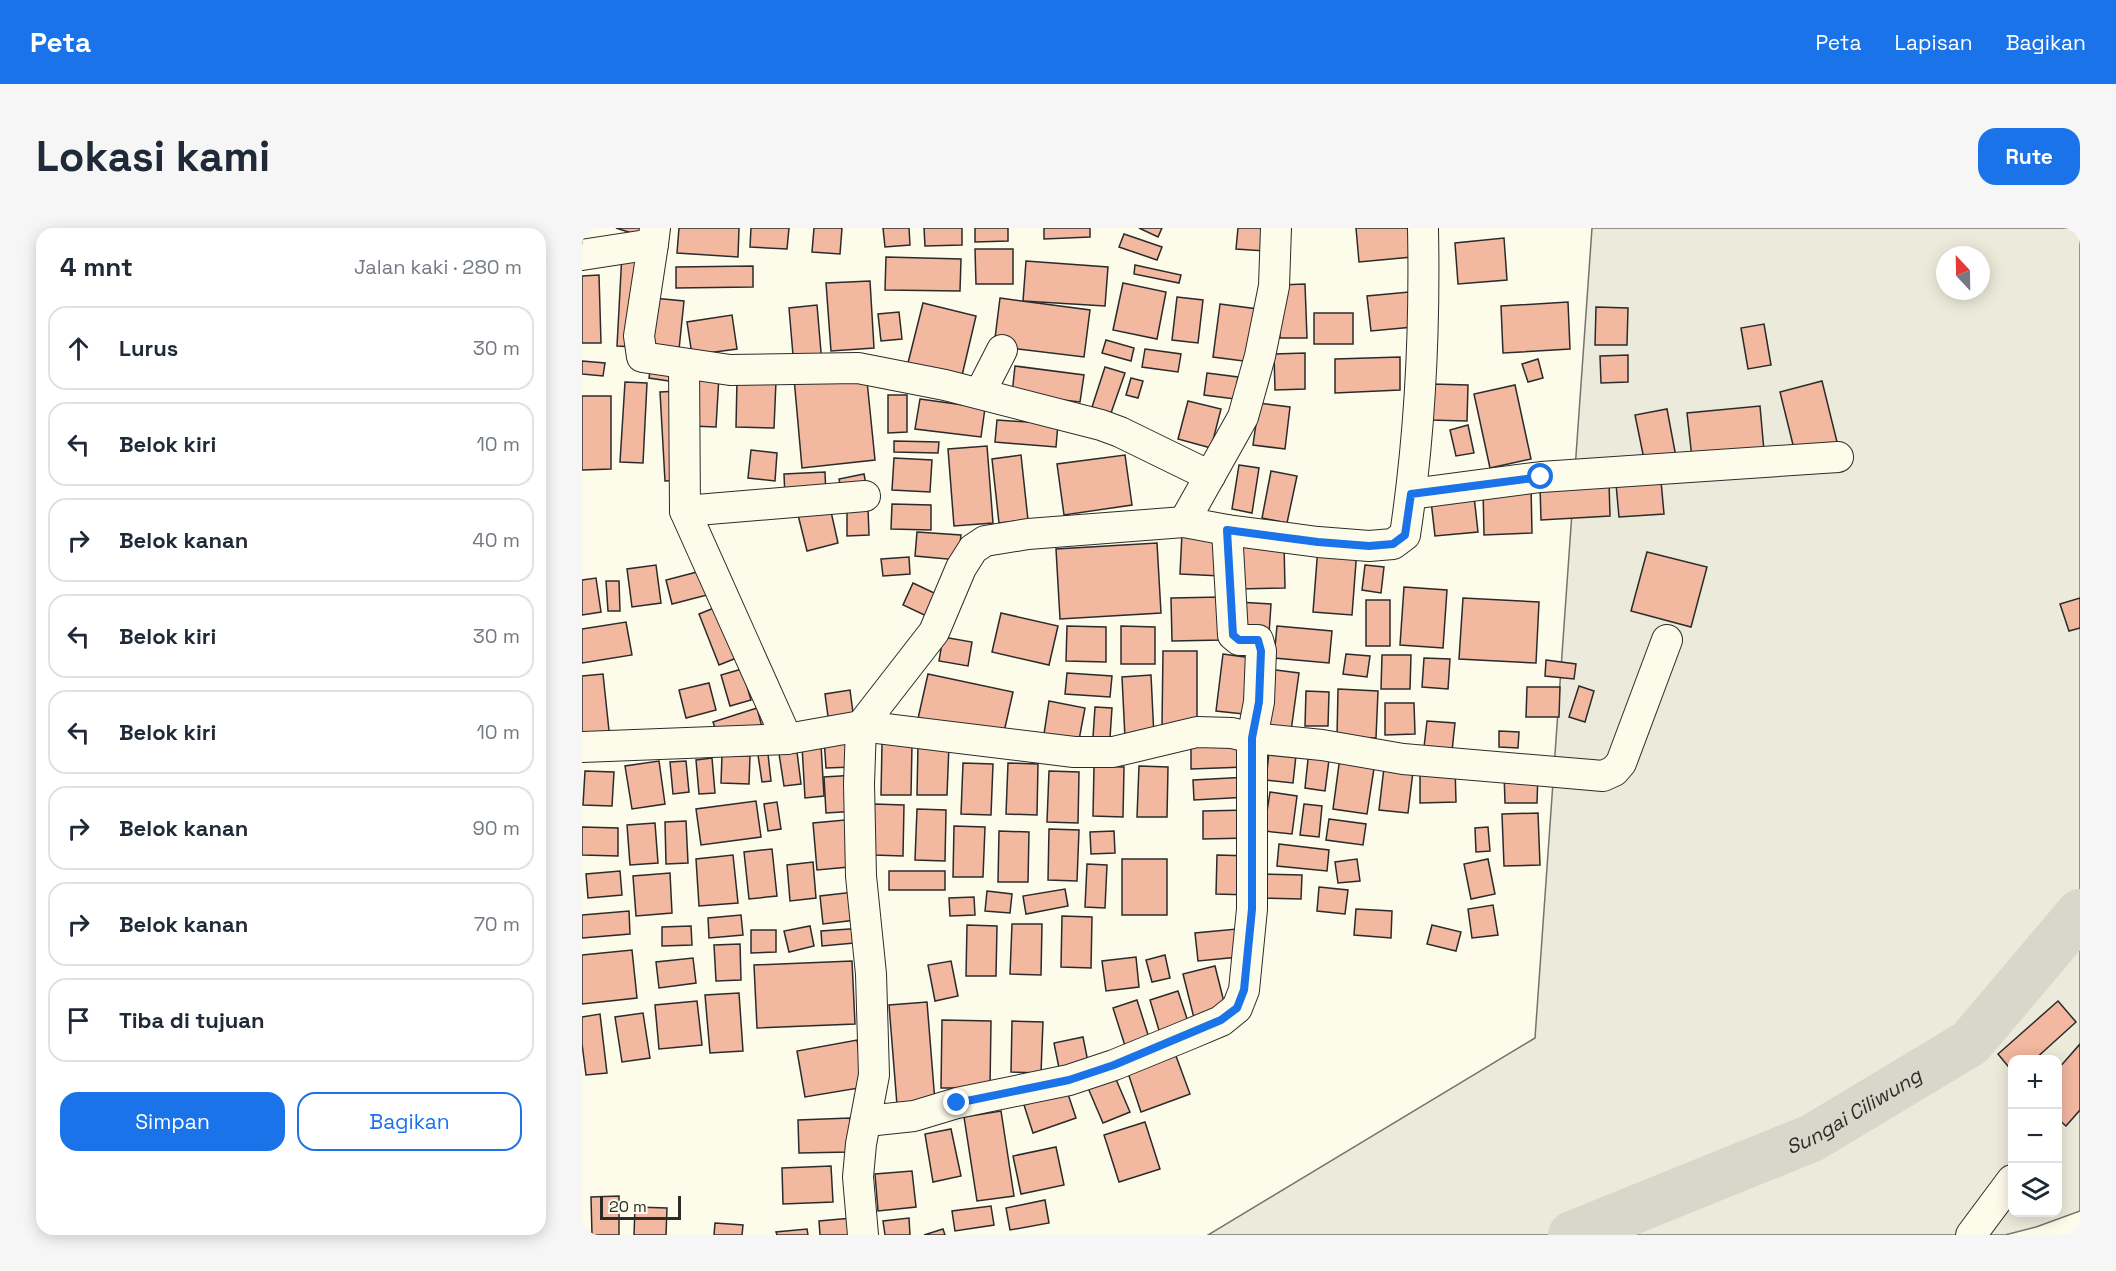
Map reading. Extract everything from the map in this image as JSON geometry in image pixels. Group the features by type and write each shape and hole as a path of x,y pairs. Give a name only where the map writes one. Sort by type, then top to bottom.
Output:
{"street":[{"path":"1184,522 1243,417 1260,356 1274,286 1276,228"},
{"path":"863,1235 858,1177 861,1144 874,1075 872,974 861,876 858,784 861,726 934,632 961,568 973,549 985,540 1028,534 1184,522 1318,542 1369,546 1393,544 1405,535 1411,494 1425,305 1423,228"},
{"path":"582,255 654,236 639,336 642,357 730,370 858,368 980,393 1120,432 1210,476"},
{"path":"980,393 1002,350"},
{"path":"684,364 685,511 787,739"},
{"path":"1411,494 1541,477 1838,457"},
{"path":"685,511 865,496"},
{"path":"867,1121 914,1116 957,1103 1069,1080 1114,1065 1190,1034 1221,1020 1237,1008 1244,990 1252,909 1252,738 1259,702 1261,644 1258,640 1239,640 1233,635 1227,530"},
{"path":"582,747 787,739 861,726 1074,752 1113,752 1197,732 1232,733 1252,738 1322,745 1403,759 1603,776 1614,771 1621,763 1667,640"},
{"path":"1971,1235 2008,1187"}],"shaded area":[{"path":"1592,228 2080,228 2080,1211 2036,1227 2005,1235 1208,1235 1535,1038"}],"building":[{"path":"616,228 646,228 644,237"},
{"path":"679,228 739,228 738,257 677,253"},
{"path":"751,228 789,228 787,249 750,247"},
{"path":"814,228 842,228 840,254 812,252"},
{"path":"883,228 909,228 910,245 885,247"},
{"path":"924,228 962,228 962,245 925,246"},
{"path":"975,228 1008,228 1008,241 975,242"},
{"path":"1044,228 1090,228 1090,237 1044,239"},
{"path":"1139,228 1162,228 1158,237"},
{"path":"1238,228 1266,228 1265,251 1236,249"},
{"path":"1356,228 1410,228 1412,257 1359,262"},
{"path":"1124,234 1162,247 1157,260 1119,247"},
{"path":"1504,238 1507,280 1458,284 1455,243"},
{"path":"975,249 1013,249 1013,284 976,284"},
{"path":"622,253 639,254 634,347 617,346"},
{"path":"886,257 961,259 960,291 885,290"},
{"path":"1026,261 1108,267 1105,306 1023,301"},
{"path":"1135,265 1181,275 1179,283 1134,274"},
{"path":"753,266 753,287 676,288 676,267"},
{"path":"599,275 601,343 582,343 582,276"},
{"path":"870,281 874,348 831,351 826,283"},
{"path":"1123,283 1166,292 1157,339 1113,330"},
{"path":"1305,284 1307,338 1280,338 1279,285"},
{"path":"1409,292 1413,327 1371,331 1367,296"},
{"path":"1177,297 1203,300 1198,343 1172,340"},
{"path":"653,298 684,301 678,359 648,356"},
{"path":"1000,298 1090,310 1084,357 994,346"},
{"path":"1568,302 1570,349 1503,353 1501,306"},
{"path":"923,303 976,316 960,384 906,371"},
{"path":"1220,304 1258,309 1251,362 1213,357"},
{"path":"817,305 822,364 794,367 789,308"},
{"path":"1596,307 1628,308 1627,345 1595,345"},
{"path":"899,312 902,339 881,341 878,314"},
{"path":"1314,313 1353,313 1353,344 1314,344"},
{"path":"732,315 737,349 692,355 687,322"},
{"path":"1764,324 1771,365 1748,369 1741,328"},
{"path":"1106,340 1134,348 1131,361 1102,353"},
{"path":"1145,349 1181,354 1178,372 1142,367"},
{"path":"1305,353 1305,389 1275,390 1274,354"},
{"path":"1628,355 1628,382 1601,383 1600,356"},
{"path":"1400,357 1400,390 1335,393 1335,359"},
{"path":"1538,359 1543,378 1528,382 1522,364"},
{"path":"582,361 605,363 603,376 582,374"},
{"path":"651,363 677,367 675,382 649,378"},
{"path":"1015,366 1084,375 1080,402 1012,394"},
{"path":"1105,367 1125,373 1111,413 1092,407"},
{"path":"866,371 875,460 802,468 794,378"},
{"path":"1207,373 1238,377 1235,399 1204,395"},
{"path":"696,375 719,376 716,427 692,426"},
{"path":"1131,378 1143,381 1138,398 1126,395"},
{"path":"737,380 776,381 774,428 736,427"},
{"path":"1822,381 1838,446 1796,457 1780,392"},
{"path":"625,382 647,383 643,463 620,462"},
{"path":"1431,384 1468,385 1467,421 1430,420"},
{"path":"1515,385 1531,459 1490,468 1474,394"},
{"path":"679,391 684,480 665,481 660,392"},
{"path":"888,395 907,395 907,432 888,433"},
{"path":"582,396 611,396 611,469 582,470"},
{"path":"920,399 985,408 981,437 915,429"},
{"path":"1188,401 1221,409 1211,448 1178,439"},
{"path":"1259,403 1290,407 1285,449 1253,445"},
{"path":"1760,406 1764,451 1692,458 1687,413"},
{"path":"1667,409 1676,457 1645,464 1635,415"},
{"path":"997,420 1058,424 1056,447 995,442"},
{"path":"1468,425 1474,453 1456,456 1450,430"},
{"path":"894,441 939,442 938,453 894,452"},
{"path":"987,446 993,523 954,526 948,449"},
{"path":"751,450 777,453 775,481 748,478"},
{"path":"1021,455 1028,520 999,523 992,459"},
{"path":"1125,455 1132,505 1064,515 1057,464"},
{"path":"894,458 932,460 930,492 892,490"},
{"path":"1239,465 1259,468 1252,513 1232,509"},
{"path":"1271,471 1297,476 1287,523 1262,518"},
{"path":"825,472 826,496 785,498 784,474"},
{"path":"864,474 867,490 842,494 839,479"},
{"path":"1661,481 1664,514 1619,517 1616,484"},
{"path":"1609,482 1610,516 1541,520 1540,486"},
{"path":"1531,486 1532,533 1484,535 1483,488"},
{"path":"1473,487 1478,532 1435,536 1430,492"},
{"path":"892,504 931,505 931,530 891,529"},
{"path":"830,507 838,543 807,551 798,515"},
{"path":"868,508 869,535 847,536 847,509"},
{"path":"917,532 961,535 958,560 915,556"},
{"path":"1182,533 1222,534 1221,576 1180,574"},
{"path":"1157,543 1161,613 1060,619 1056,549"},
{"path":"1284,543 1285,588 1238,589 1238,544"},
{"path":"1318,547 1357,549 1352,615 1313,612"},
{"path":"1647,552 1707,567 1691,627 1631,611"},
{"path":"909,557 910,574 883,576 881,559"},
{"path":"656,565 661,603 632,607 627,569"},
{"path":"1365,565 1384,567 1381,593 1362,590"},
{"path":"701,571 707,595 672,604 666,580"},
{"path":"596,578 601,612 582,615 582,580"},
{"path":"606,581 619,581 620,611 608,611"},
{"path":"913,583 945,598 935,620 903,605"},
{"path":"1404,587 1447,590 1443,648 1400,645"},
{"path":"1222,597 1223,640 1172,641 1171,598"},
{"path":"1463,598 1539,602 1536,663 1459,659"},
{"path":"2080,598 2080,628 2069,631 2060,604"},
{"path":"1366,600 1390,600 1390,646 1366,646"},
{"path":"1238,602 1271,604 1269,634 1236,632"},
{"path":"724,604 744,655 719,665 699,614"},
{"path":"1001,613 1058,626 1049,665 992,652"},
{"path":"626,622 632,655 582,663 582,629"},
{"path":"1067,626 1106,627 1106,662 1066,661"},
{"path":"1121,626 1155,627 1155,664 1121,664"},
{"path":"1277,626 1332,631 1329,663 1274,658"},
{"path":"943,637 972,642 968,666 939,661"},
{"path":"1163,651 1197,651 1197,726 1162,726"},
{"path":"1223,654 1259,659 1253,715 1216,711"},
{"path":"1346,654 1370,656 1367,677 1343,674"},
{"path":"1382,655 1411,655 1410,689 1381,689"},
{"path":"1424,658 1450,659 1448,689 1422,687"},
{"path":"1546,660 1576,664 1574,679 1545,676"},
{"path":"742,669 751,700 730,706 721,675"},
{"path":"1269,669 1299,673 1291,731 1260,726"},
{"path":"1067,673 1112,676 1110,697 1065,694"},
{"path":"603,674 610,740 582,743 582,676"},
{"path":"928,674 1013,692 1002,741 917,723"},
{"path":"1151,675 1154,737 1125,738 1122,677"},
{"path":"709,683 716,710 686,718 679,690"},
{"path":"1579,686 1594,691 1585,722 1569,717"},
{"path":"1527,687 1560,687 1559,717 1526,717"},
{"path":"1338,689 1378,691 1376,738 1337,737"},
{"path":"850,690 854,720 829,724 825,694"},
{"path":"1306,691 1329,692 1328,726 1305,726"},
{"path":"1049,701 1085,708 1079,740 1044,734"},
{"path":"1385,703 1414,703 1415,734 1385,735"},
{"path":"1095,707 1112,708 1110,738 1093,737"},
{"path":"757,708 762,727 719,740 713,722"},
{"path":"1427,721 1455,723 1452,751 1424,747"},
{"path":"1499,731 1519,732 1518,748 1499,747"},
{"path":"851,736 853,767 826,768 824,738"},
{"path":"1244,743 1245,767 1191,769 1191,744"},
{"path":"1270,743 1297,746 1293,783 1266,780"},
{"path":"796,744 801,784 784,786 778,747"},
{"path":"882,744 912,745 911,795 881,795"},
{"path":"918,744 949,745 947,795 917,795"},
{"path":"821,745 824,796 805,798 802,746"},
{"path":"1309,750 1330,752 1325,791 1305,788"},
{"path":"768,754 771,781 762,782 758,755"},
{"path":"722,755 750,756 749,784 721,783"},
{"path":"1340,757 1375,762 1367,814 1333,809"},
{"path":"712,758 715,793 699,794 696,760"},
{"path":"1385,759 1414,763 1408,813 1379,810"},
{"path":"659,761 665,804 632,809 625,766"},
{"path":"686,761 689,792 673,794 670,762"},
{"path":"963,763 993,764 991,815 961,814"},
{"path":"1008,763 1038,764 1037,815 1006,814"},
{"path":"1420,765 1455,766 1456,802 1420,803"},
{"path":"1094,766 1124,767 1123,817 1093,816"},
{"path":"1139,766 1168,767 1167,817 1137,817"},
{"path":"585,771 614,772 612,806 583,805"},
{"path":"1049,771 1079,772 1078,823 1047,822"},
{"path":"1504,772 1538,772 1537,803 1505,803"},
{"path":"856,775 858,811 826,813 824,777"},
{"path":"1248,777 1248,797 1194,800 1193,780"},
{"path":"1270,792 1297,796 1292,834 1264,831"},
{"path":"756,801 761,837 701,845 696,809"},
{"path":"777,802 781,829 768,831 764,804"},
{"path":"874,804 904,805 903,856 873,855"},
{"path":"1304,804 1322,806 1319,837 1300,835"},
{"path":"917,809 946,810 945,861 915,860"},
{"path":"1248,810 1249,838 1203,839 1203,811"},
{"path":"1538,813 1540,865 1504,866 1502,814"},
{"path":"1329,819 1366,824 1363,845 1326,840"},
{"path":"845,820 849,867 817,870 813,823"},
{"path":"686,821 688,863 666,864 665,822"},
{"path":"655,823 658,863 630,865 627,825"},
{"path":"954,826 985,827 983,877 953,877"},
{"path":"582,827 618,828 618,856 582,855"},
{"path":"1488,827 1490,851 1476,852 1475,828"},
{"path":"1049,829 1079,830 1077,881 1048,880"},
{"path":"999,831 1029,832 1028,882 998,882"},
{"path":"1114,831 1115,853 1091,854 1090,832"},
{"path":"1279,844 1329,850 1327,871 1277,866"},
{"path":"772,849 777,896 749,899 744,852"},
{"path":"733,855 738,903 699,906 696,859"},
{"path":"1217,855 1251,856 1250,895 1216,894"},
{"path":"1122,859 1167,859 1167,915 1122,915"},
{"path":"1357,859 1360,881 1338,883 1335,862"},
{"path":"1488,859 1495,894 1471,899 1464,864"},
{"path":"813,862 816,898 790,901 787,865"},
{"path":"1087,864 1107,865 1105,908 1085,907"},
{"path":"620,871 622,895 588,898 586,874"},
{"path":"889,871 945,871 945,890 889,890"},
{"path":"670,873 672,913 636,916 633,876"},
{"path":"1262,874 1302,875 1301,899 1262,898"},
{"path":"1319,887 1348,890 1345,914 1317,911"},
{"path":"1065,889 1068,906 1026,914 1023,896"},
{"path":"987,891 1012,894 1010,913 985,911"},
{"path":"854,892 856,920 823,924 820,896"},
{"path":"974,897 975,915 950,916 949,898"},
{"path":"1493,905 1498,935 1472,938 1468,909"},
{"path":"1356,909 1392,911 1391,938 1354,935"},
{"path":"629,911 630,934 582,938 582,915"},
{"path":"741,915 743,935 709,938 708,918"},
{"path":"1062,916 1092,917 1091,968 1061,967"},
{"path":"1012,924 1042,924 1041,975 1010,974"},
{"path":"967,925 997,926 996,976 966,976"},
{"path":"1432,925 1461,932 1456,951 1427,944"},
{"path":"691,926 692,945 662,946 662,927"},
{"path":"810,926 814,946 789,952 784,931"},
{"path":"864,928 865,942 822,946 821,931"},
{"path":"1237,929 1239,957 1198,961 1195,933"},
{"path":"751,930 776,930 776,952 751,953"},
{"path":"740,944 741,980 716,981 714,945"},
{"path":"632,950 637,998 582,1004 582,955"},
{"path":"1165,955 1170,978 1152,982 1146,960"},
{"path":"1136,957 1139,987 1106,991 1102,961"},
{"path":"693,958 696,983 659,988 656,962"},
{"path":"852,961 855,1024 757,1028 754,965"},
{"path":"951,961 958,996 935,1001 928,965"},
{"path":"1215,966 1227,1014 1195,1022 1183,974"},
{"path":"1178,991 1190,1028 1161,1037 1150,1000"},
{"path":"739,993 743,1051 710,1053 705,995"},
{"path":"1137,1000 1151,1044 1127,1052 1113,1008"},
{"path":"697,1001 702,1045 659,1049 655,1005"},
{"path":"2058,1001 2076,1022 2040,1055 2008,1055 2008,1066 1998,1054"},
{"path":"927,1002 935,1102 897,1105 889,1005"},
{"path":"643,1013 650,1058 622,1062 615,1017"},
{"path":"600,1014 607,1073 586,1075 582,1044 582,1017"},
{"path":"942,1020 991,1021 990,1088 941,1088"},
{"path":"1012,1021 1043,1022 1041,1073 1011,1072"},
{"path":"1083,1037 1089,1067 1060,1073 1054,1043"},
{"path":"857,1040 865,1087 805,1097 797,1051"},
{"path":"2080,1044 2080,1110 2066,1126 2062,1122 2062,1064"},
{"path":"1176,1056 1190,1094 1141,1112 1128,1073"},
{"path":"1115,1077 1130,1112 1103,1123 1088,1088"},
{"path":"1067,1091 1076,1118 1033,1133 1024,1105"},
{"path":"1001,1111 1014,1196 977,1201 964,1117"},
{"path":"850,1118 850,1152 799,1153 798,1120"},
{"path":"1145,1122 1160,1169 1119,1182 1104,1135"},
{"path":"951,1129 961,1176 933,1182 925,1134"},
{"path":"1056,1147 1064,1185 1021,1194 1013,1156"},
{"path":"831,1166 833,1202 783,1204 782,1168"},
{"path":"912,1171 916,1207 878,1211 875,1174"},
{"path":"619,1196 619,1235 592,1235 591,1197"},
{"path":"1045,1200 1049,1223 1010,1230 1006,1208"},
{"path":"991,1206 994,1225 955,1231 952,1211"},
{"path":"635,1207 667,1208 666,1235 634,1235"},
{"path":"852,1218 854,1235 820,1235 819,1221"},
{"path":"909,1218 910,1235 885,1235 883,1221"},
{"path":"715,1223 743,1225 742,1235 714,1235"},
{"path":"807,1229 808,1235 777,1235 776,1232"},
{"path":"943,1229 945,1235 924,1235"}],"waterway":[{"name":"Sungai Ciliwung","path":"1572,1235 1812,1138 1970,1043 2080,913"}],"route":[{"path":"957,1103 1069,1080 1114,1065 1221,1020 1237,1008 1244,990 1252,909 1252,738 1259,702 1261,644 1258,640 1239,640 1233,635 1227,530 1318,542 1369,546 1393,544 1405,535 1411,494 1541,477"}]}
